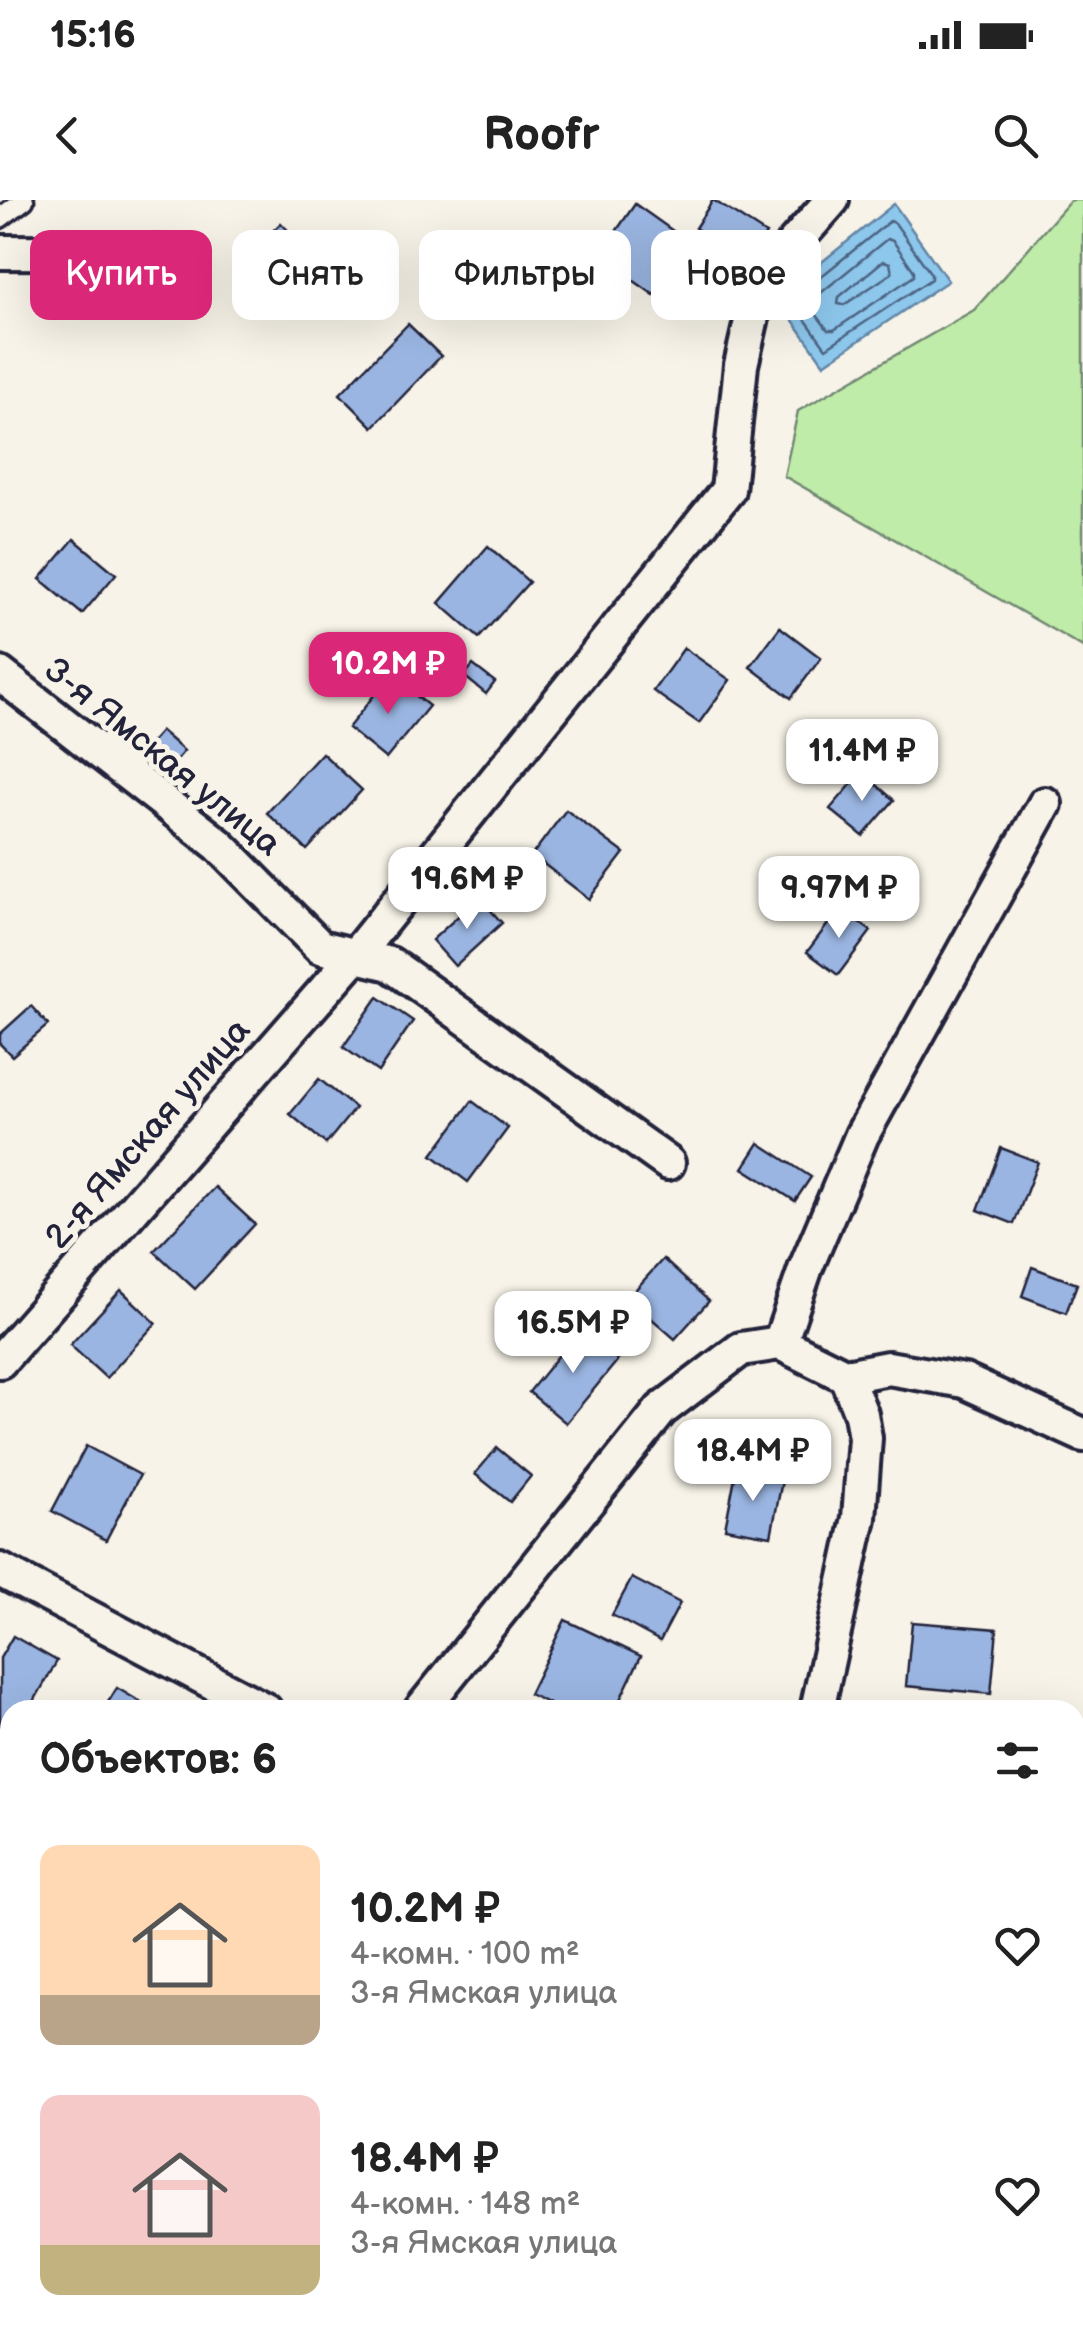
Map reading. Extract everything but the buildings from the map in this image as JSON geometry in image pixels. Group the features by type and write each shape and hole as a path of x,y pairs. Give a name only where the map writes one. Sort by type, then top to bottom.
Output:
{"street":[{"name":"2-я Ямская улица","path":"0,1362 354,957 728,490 741,366 760,282 832,200"},
{"path":"0,252 30,252"},
{"name":"3-я Ямская улица","path":"0,674 220,844 320,947 390,964 668,1163"},
{"path":"780,1342 806,1267 862,1135 1046,804"},
{"path":"429,1700 661,1410 741,1348 780,1342 846,1376 888,1368 964,1381 1083,1435"},
{"path":"819,1700 860,1502 866,1438 862,1414 846,1376"},
{"path":"0,1570 245,1700"}],"lane":[{"path":"0,218 24,200"}],"green space":[{"path":"1071,200 1083,200 1083,647 784,476 798,411 974,310"}],"water":[{"path":"894,204 948,281 824,364 793,320 821,320 821,263"}]}
